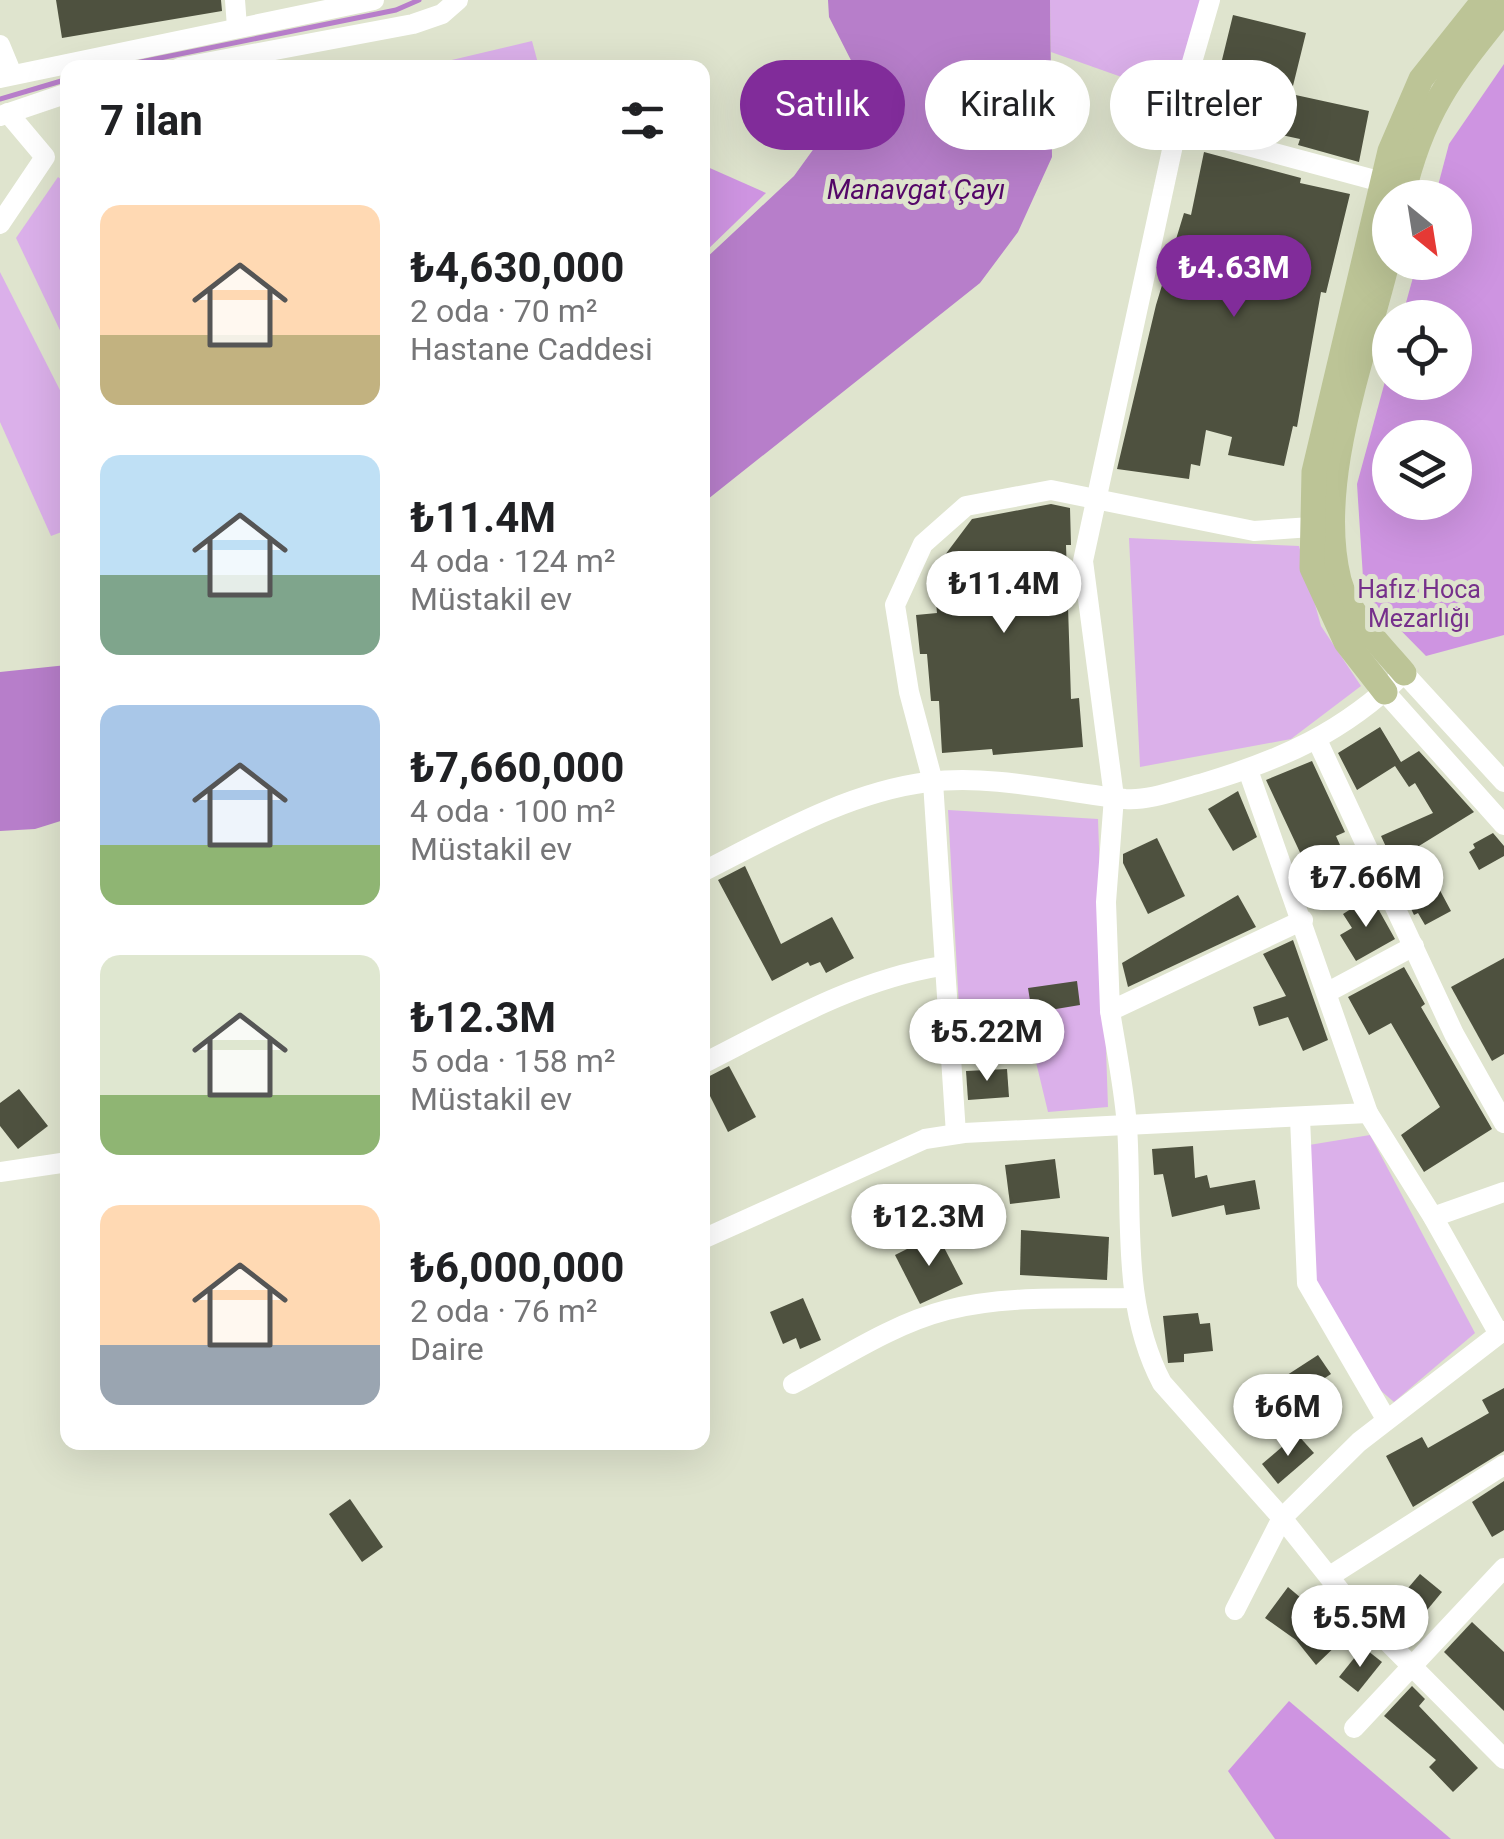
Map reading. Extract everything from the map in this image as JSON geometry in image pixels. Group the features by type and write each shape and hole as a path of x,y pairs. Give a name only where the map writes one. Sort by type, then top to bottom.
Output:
{"main road":[{"path":"1395,180 1421,78 1484,0"},
{"path":"1397,180 1444,84 1504,10"},
{"path":"1372,255 1328,399 1314,472 1312,568 1325,604 1346,642 1385,692"},
{"path":"1383,280 1335,478 1335,548 1340,584 1368,630 1404,673"}],"street":[{"path":"235,0 237,28"},
{"path":"83,60 374,0"},
{"path":"222,60 413,24 442,14 458,0"},
{"path":"1194,60 1210,0"},
{"path":"0,44 6,76 60,65"},
{"path":"0,224 45,157 4,114 60,96"},
{"path":"1172,150 1083,561 1114,797 1105,950 1126,1124 1133,1298 1148,1358 1162,1384 1282,1518 1353,1607 1504,1760"},
{"path":"1255,150 1372,184"},
{"path":"956,1134 942,966 933,782 909,692 895,605 923,544 966,506 1050,490 1254,531 1312,527"},
{"path":"710,868 782,831 886,789 933,782 1032,786 1130,800 1170,792 1248,770 1318,742 1404,673 1504,782"},
{"path":"1385,692 1504,825"},
{"path":"1318,742 1454,1034 1504,1123"},
{"path":"1235,1610 1282,1518 1386,1419 1501,1333 1434,1216 1368,1114 1248,770"},
{"path":"1110,1011 1303,920"},
{"path":"1328,992 1414,946"},
{"path":"710,1060 841,994 892,974 942,966"},
{"path":"710,1235 891,1151 956,1134 1368,1114"},
{"path":"1300,1118 1307,1283 1386,1419"},
{"path":"0,1172 60,1163"},
{"path":"1434,1216 1504,1192"},
{"path":"793,1384 898,1328 948,1310 1043,1299 1133,1298"},
{"path":"1330,1576 1504,1465"},
{"path":"1354,1728 1504,1568"}],"shaded area":[{"path":"1050,0 1202,0 1187,60 1110,60 1110,73 1090,66 1090,60 1074,60 1051,52"},
{"path":"532,41 537,60 452,60"},
{"path":"58,177 60,330 16,238"},
{"path":"0,272 60,390 60,533 51,536 0,422"},
{"path":"1129,538 1299,546 1321,626 1361,686 1291,739 1140,767"},
{"path":"948,810 1098,819 1108,1107 1048,1112 1035,1058 962,1060"},
{"path":"1370,1135 1475,1333 1394,1402 1380,1390 1313,1280 1309,1145"}],"green space":[{"name":"Hafız Hoca Mezarlığı","path":"1504,64 1504,635 1426,656 1364,593 1357,484 1372,429 1372,520 1472,520 1472,420 1374,420 1380,400 1472,400 1472,300 1407,300 1412,280 1472,280 1472,180 1439,180 1449,144"},
{"path":"710,168 766,193 710,247"},
{"path":"1289,1701 1451,1839 1275,1839 1228,1771"}],"water":[{"name":"Manavgat Çayı","path":"828,0 1050,0 1051,60 925,60 925,150 1052,150 1052,157 1018,232 980,283 710,497 710,254 794,176 813,150 905,150 905,60 851,60 829,17"},
{"path":"60,666 60,821 35,829 0,831 0,672"}],"building":[{"path":"56,0 221,0 222,11 62,38"},
{"path":"1233,15 1306,33 1297,70 1297,60 1222,60"},
{"path":"1297,95 1369,111 1359,162 1298,145"},
{"path":"1204,152 1301,178 1300,183 1350,194 1326,293 1321,292 1297,427 1293,426 1284,466 1228,455 1232,437 1206,430 1200,466 1191,464 1189,479 1117,469 1156,305 1184,213 1191,215"},
{"path":"1051,504 1070,508 1071,545 1066,545 1071,699 1079,698 1083,747 993,755 992,749 942,753 939,701 931,701 927,654 920,654 916,615 937,613 933,571 972,519"},
{"path":"1380,727 1401,762 1419,751 1474,812 1393,862 1381,836 1433,813 1415,783 1409,787 1395,766 1357,790 1338,753"},
{"path":"1312,761 1345,832 1336,836 1355,879 1320,895 1266,780"},
{"path":"1238,791 1257,837 1233,851 1208,809"},
{"path":"1493,833 1504,846 1504,856 1479,870 1469,852 1475,848 1473,844"},
{"path":"1157,838 1185,896 1148,914 1123,863 1123,854"},
{"path":"745,866 781,944 832,917 854,958 826,973 820,962 810,966 808,962 772,981 718,880"},
{"path":"1428,868 1451,911 1425,925 1418,913 1414,915 1400,886"},
{"path":"1238,895 1256,927 1128,987 1122,963"},
{"path":"1371,896 1395,939 1356,961 1340,935 1352,928 1343,914"},
{"path":"1293,940 1328,1040 1303,1051 1288,1017 1259,1026 1253,1007 1286,996 1263,954"},
{"path":"1504,958 1504,1054 1492,1061 1451,987"},
{"path":"1404,967 1425,1004 1421,1007 1492,1129 1424,1172 1401,1135 1440,1107 1391,1023 1369,1035 1348,997"},
{"path":"1077,981 1080,1005 1032,1013 1028,988"},
{"path":"729,1066 756,1117 728,1132 710,1096 710,1076"},
{"path":"1007,1069 1009,1097 968,1100 966,1071"},
{"path":"19,1089 48,1126 18,1149 0,1126 0,1103"},
{"path":"1193,1146 1195,1178 1207,1175 1210,1188 1255,1180 1260,1209 1226,1215 1224,1205 1172,1217 1163,1174 1154,1175 1152,1149"},
{"path":"1055,1159 1060,1198 1010,1204 1005,1165"},
{"path":"1021,1230 1109,1237 1107,1280 1020,1275"},
{"path":"937,1234 963,1284 920,1304 895,1255"},
{"path":"803,1298 821,1340 800,1349 796,1338 783,1344 770,1312"},
{"path":"1198,1313 1200,1324 1210,1323 1213,1351 1184,1354 1184,1362 1168,1363 1163,1316"},
{"path":"1318,1355 1331,1374 1294,1398 1281,1379"},
{"path":"1504,1388 1504,1451 1413,1507 1386,1456 1422,1437 1428,1448 1489,1413 1482,1400"},
{"path":"1297,1434 1314,1453 1278,1484 1262,1464"},
{"path":"1504,1481 1504,1530 1492,1537 1472,1502"},
{"path":"350,1499 383,1547 362,1562 329,1514"},
{"path":"1420,1574 1442,1592 1413,1627 1391,1608"},
{"path":"1288,1587 1346,1636 1316,1665 1296,1640 1265,1618"},
{"path":"1472,1622 1504,1652 1504,1711 1444,1652"},
{"path":"1363,1647 1382,1662 1358,1692 1339,1677"},
{"path":"1412,1686 1425,1699 1419,1706 1478,1768 1453,1792 1429,1767 1436,1760 1384,1716"}],"waterway":[{"path":"150,60 396,10 419,0"},
{"path":"0,99 60,81"}]}
